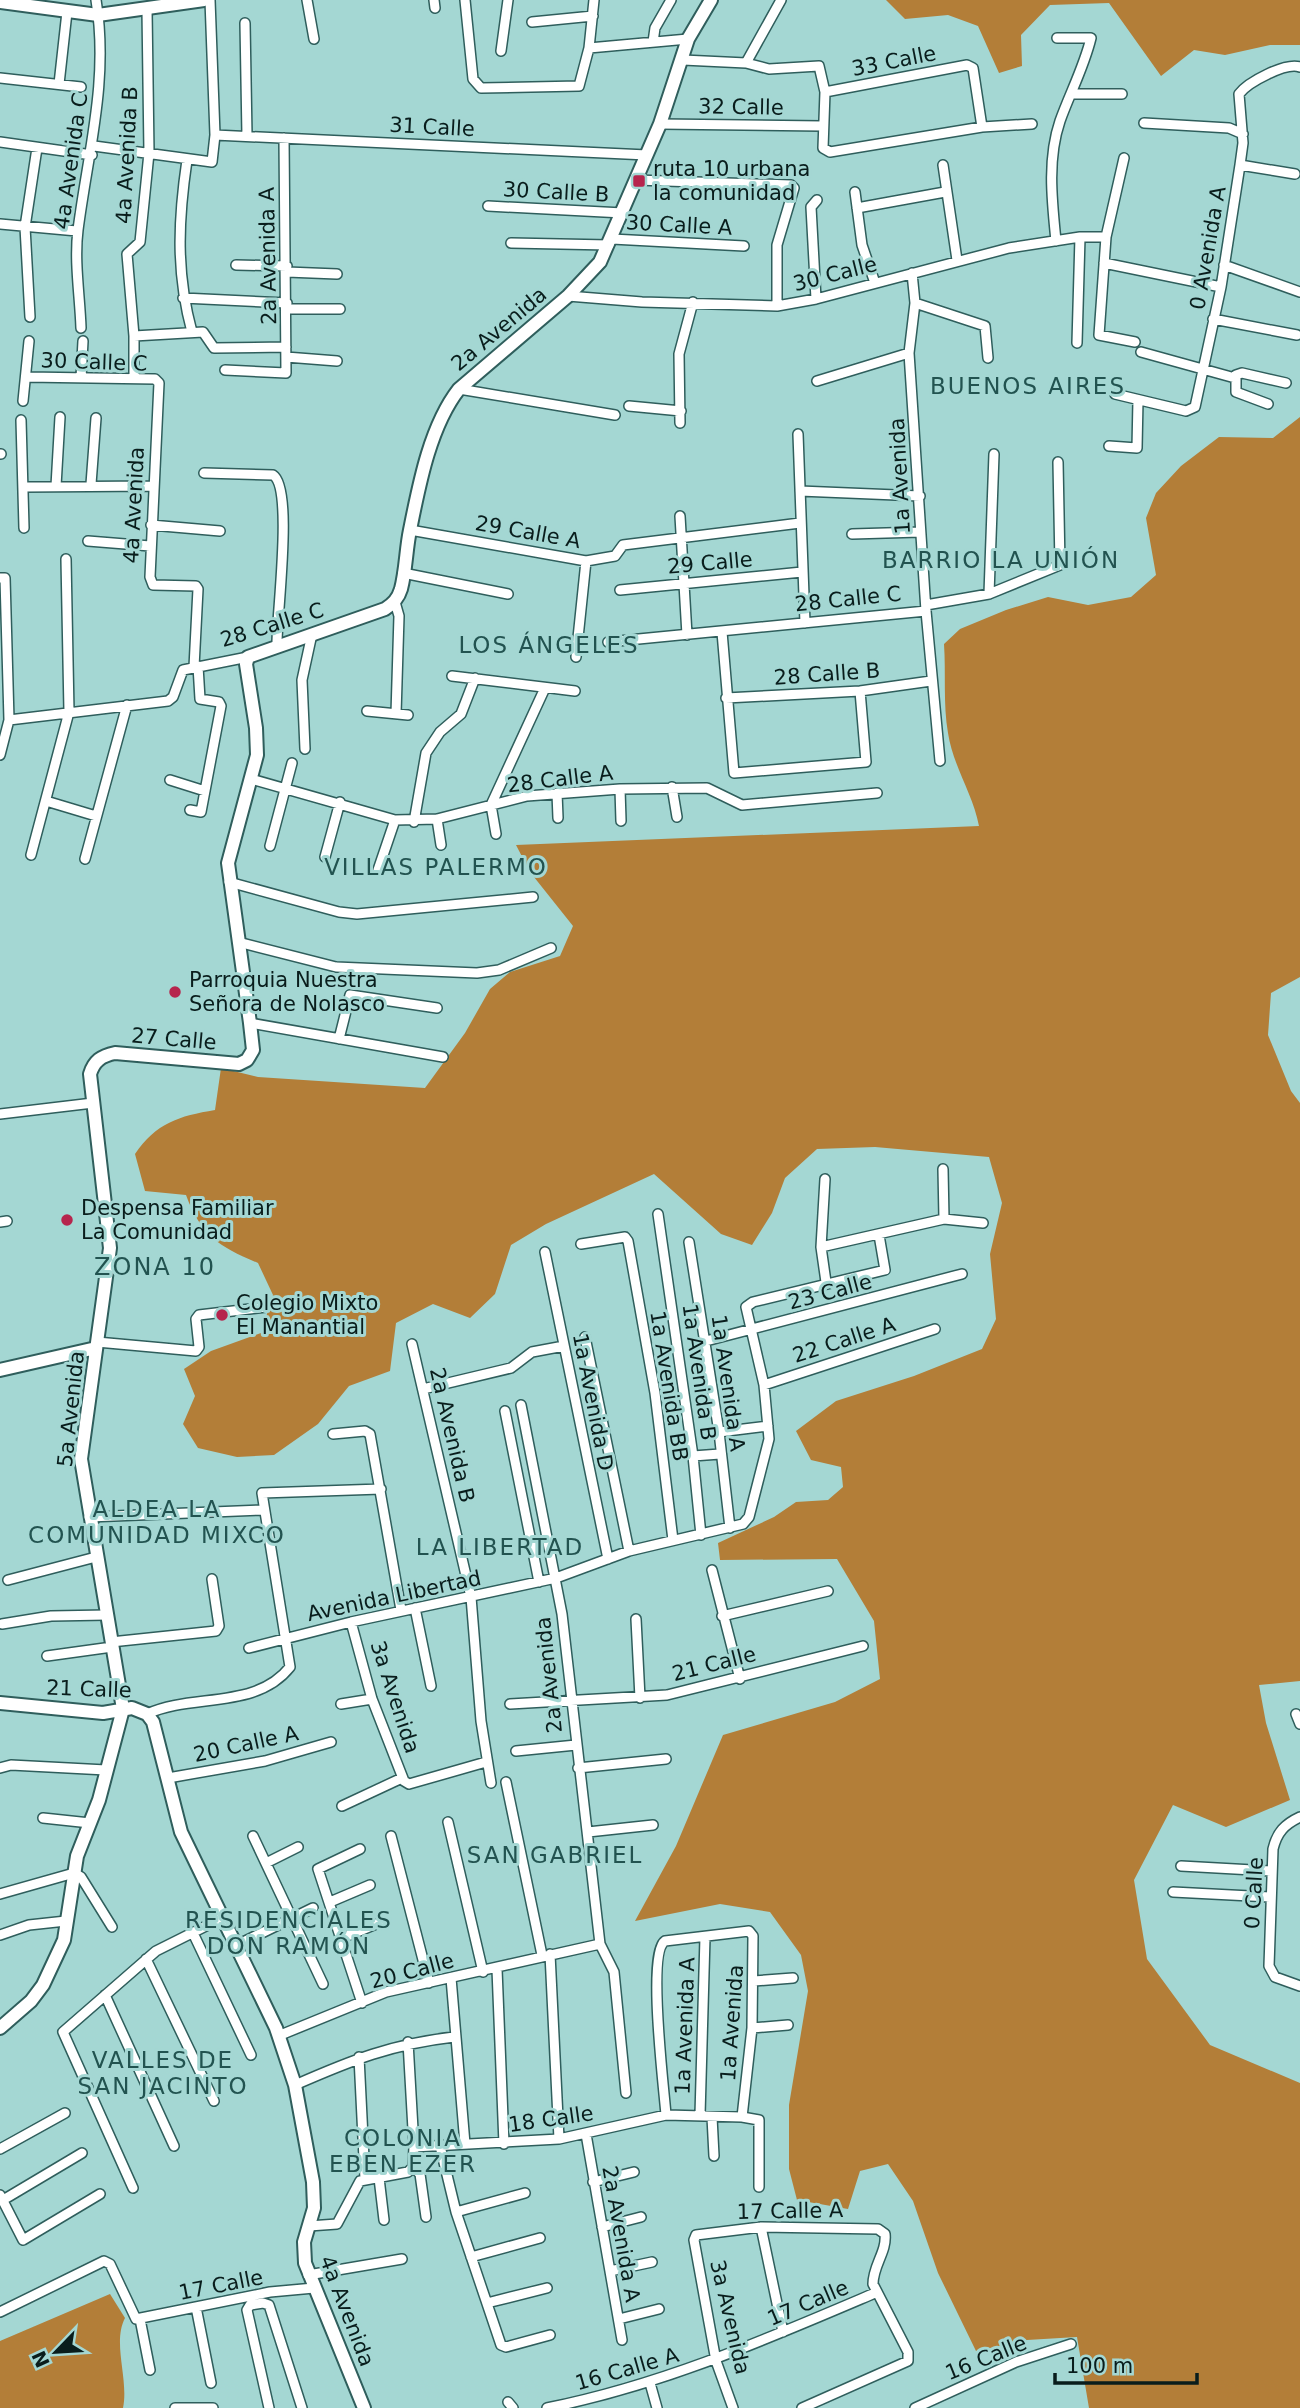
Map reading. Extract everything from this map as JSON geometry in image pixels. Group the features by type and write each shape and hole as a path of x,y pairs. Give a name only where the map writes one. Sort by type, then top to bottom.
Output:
{"street":[{"name":"4a Avenida C","path":"81,328 77,232 93,151 100,86 99,15 96,0"},
{"path":"0,2 99,15 204,0"},
{"path":"0,142 37,148 149,153 212,162 215,135 209,0"},
{"path":"307,0 314,39"},
{"path":"465,0 473,79 481,88 576,87 583,83 594,0"},
{"path":"501,51 508,0"},
{"path":"653,42 655,28 671,0"},
{"name":"2a Avenida","path":"396,714 399,616 395,602 432,445 447,403 459,389 568,296 600,262 611,242 660,124 688,39 711,0"},
{"path":"746,63 781,0"},
{"name":"4a Avenida B","path":"134,379 134,336 127,254 140,242 149,153 147,10"},
{"path":"59,84 67,12"},
{"path":"532,22 593,16"},
{"path":"245,23 247,136"},
{"path":"1056,241 1052,197 1053,152 1091,38 1057,38"},
{"path":"589,48 688,39"},
{"name":"33 Calle","path":"683,60 746,63 769,69 819,66 825,92 971,66 982,127"},
{"name":"0 Avenida A","path":"1138,400 1186,411 1195,407 1220,287 1240,165 1242,134 1239,94 1280,67 1288,64 1300,67"},
{"path":"0,78 81,87"},
{"path":"825,92 822,126 825,151 982,127 1032,124"},
{"path":"1071,94 1122,94"},
{"path":"1144,123 1229,128 1242,134"},
{"name":"32 Calle","path":"660,124 822,126"},
{"name":"31 Calle","path":"215,135 647,155"},
{"name":"2a Avenida A","path":"225,370 286,373 284,138"},
{"path":"30,317 25,228 37,148"},
{"path":"1124,158 1106,237 1100,336 1135,342"},
{"path":"187,160 178,253 183,299 192,332"},
{"path":"943,165 957,260"},
{"path":"1240,165 1295,174"},
{"path":"636,180 791,185 794,188 777,245 778,306"},
{"path":"855,192 862,245 875,283"},
{"path":"858,208 945,192"},
{"path":"816,299 811,208 817,200"},
{"name":"30 Calle B","path":"488,206 623,213"},
{"path":"0,224 77,232"},
{"path":"1077,343 1080,237"},
{"name":"30 Calle","path":"568,296 642,302 778,306 816,299 957,260 1080,237 1106,237"},
{"name":"30 Calle A","path":"512,243 611,242 744,246"},
{"path":"1104,263 1220,287"},
{"path":"236,264 337,274"},
{"path":"1224,265 1300,292"},
{"name":"1a Avenida","path":"912,273 915,303 909,353 931,681 940,761"},
{"path":"183,299 340,309"},
{"path":"680,423 679,354 693,302"},
{"path":"915,303 985,326 988,358"},
{"path":"1213,319 1297,335"},
{"path":"134,336 192,332 206,334 214,348 286,352 337,361"},
{"path":"23,401 29,341"},
{"path":"80,377 83,341"},
{"path":"1141,352 1204,368 1286,383"},
{"path":"817,381 909,353"},
{"path":"1238,375 1236,392 1268,404"},
{"name":"30 Calle C","path":"27,377 155,379 159,383"},
{"name":"4a Avenida","path":"159,383 150,577 153,584 196,586 196,667"},
{"path":"459,389 615,415"},
{"path":"1109,446 1136,448 1138,400 1115,394"},
{"path":"629,406 681,411"},
{"path":"56,486 60,417"},
{"path":"91,484 96,418"},
{"path":"21,420 24,528"},
{"path":"798,434 805,623"},
{"path":"989,594 993,454"},
{"name":"28 Calle C","path":"608,642 722,632 926,608 989,594 1060,565 1062,559 1058,462"},
{"path":"204,473 274,475 281,484 284,514 277,646"},
{"path":"24,487 91,484 153,486"},
{"path":"800,491 920,496"},
{"path":"680,516 687,635"},
{"name":"29 Calle A","path":"410,530 586,561 615,556 623,545 800,523"},
{"path":"151,525 220,531"},
{"path":"852,534 920,532"},
{"path":"88,541 150,546"},
{"path":"32,855 69,712 66,559"},
{"path":"576,657 586,561"},
{"name":"29 Calle","path":"620,590 802,572"},
{"path":"403,573 508,594"},
{"path":"0,755 9,720 2,578"},
{"name":"28 Calle C","path":"196,667 248,657 385,609 395,602"},
{"path":"722,632 734,772 866,762 860,691"},
{"path":"305,749 302,680 312,634"},
{"path":"248,657 246,664 257,742 251,779 230,848 229,882 250,1023 443,1057"},
{"path":"9,720 168,701 173,697 181,672 196,667 200,699 219,702 221,706 201,811 190,810"},
{"path":"452,676 575,691"},
{"path":"414,822 426,754 440,732 461,714 475,678"},
{"name":"28 Calle B","path":"726,698 860,691 931,681"},
{"path":"496,834 491,806 545,688"},
{"path":"85,859 127,705"},
{"path":"367,711 408,715"},
{"path":"270,846 292,763"},
{"name":"28 Calle A","path":"251,779 340,802 395,820 414,822 437,819 527,796 620,789 707,788 742,805 877,793"},
{"path":"170,780 205,791"},
{"path":"672,787 677,817"},
{"path":"620,789 621,821"},
{"path":"557,793 558,818"},
{"path":"46,802 96,816"},
{"path":"325,858 340,802"},
{"path":"437,819 441,845"},
{"path":"378,870 395,820"},
{"path":"229,882 339,912 358,914 533,897"},
{"path":"238,942 335,967 477,973 499,970 551,947"},
{"path":"339,1039 349,995 437,1007"},
{"name":"27 Calle","path":"99,1059 115,1053 239,1064 247,1060 253,1050 250,1023"},
{"name":"5a Avenida","path":"0,2028 31,2001 54,1963 64,1940 77,1856 99,1800 123,1709 81,1459 110,1248 90,1074 99,1059"},
{"path":"0,1114 93,1103"},
{"path":"943,1170 944,1219"},
{"path":"825,1179 821,1247 826,1282"},
{"name":"1a Avenida B","path":"658,1214 693,1456 701,1535"},
{"path":"821,1247 944,1219 983,1223"},
{"path":"719,1432 768,1426 764,1385 751,1332 748,1304 826,1282 885,1270 879,1235"},
{"name":"1a Avenida BB","path":"581,1244 627,1239 655,1393 673,1540"},
{"name":"1a Avenida A","path":"689,1242 706,1341 730,1528"},
{"name":"1a Avenida D","path":"545,1252 608,1559"},
{"name":"23 Calle","path":"706,1341 751,1332 962,1274"},
{"path":"0,1370 97,1345 198,1350 197,1317 266,1307"},
{"name":"22 Calle A","path":"764,1385 936,1329"},
{"path":"585,1337 629,1551"},
{"name":"2a Avenida B","path":"412,1344 471,1597 486,1762 491,1783"},
{"path":"423,1389 511,1368 532,1352 564,1346"},
{"name":"2a Avenida","path":"521,1405 556,1578 600,1944 614,1972 626,2093"},
{"path":"505,1411 539,1582"},
{"name":"Avenida Libertad","path":"249,1648 401,1610 556,1578 629,1551 730,1528 747,1521 768,1445 768,1426"},
{"path":"333,1434 368,1432 381,1489 401,1610"},
{"path":"693,1456 720,1454"},
{"path":"286,1639 263,1510 264,1492 381,1489"},
{"path":"89,1517 263,1510"},
{"path":"8,1580 96,1557"},
{"path":"712,1570 740,1678"},
{"path":"47,1656 216,1631 219,1626 212,1579"},
{"path":"722,1616 828,1591"},
{"path":"415,1608 431,1686"},
{"path":"2,1624 51,1616 107,1615"},
{"path":"636,1619 640,1698"},
{"name":"3a Avenida","path":"351,1622 372,1699 404,1780"},
{"name":"21 Calle","path":"0,1702 103,1713 123,1709 141,1710 147,1714 160,1708 232,1698 271,1683 290,1667 286,1639"},
{"name":"21 Calle","path":"510,1704 667,1695 863,1646"},
{"path":"341,1704 372,1699"},
{"name":"4a Avenida","path":"147,1714 153,1722 181,1832 237,1945 278,2036 295,2085 313,2182 314,2207 303,2251 308,2274 364,2408"},
{"name":"20 Calle A","path":"168,1778 265,1761 331,1742"},
{"path":"516,1751 576,1745"},
{"path":"578,1768 666,1759"},
{"path":"342,1806 404,1780 486,1762"},
{"path":"0,1768 10,1765 106,1770"},
{"path":"506,1782 546,1955 559,2139"},
{"path":"43,1818 90,1823"},
{"name":"0 Calle","path":"1298,1818 1276,1836 1271,1871 1269,1966 1275,1977 1300,1986"},
{"path":"448,1822 484,1972"},
{"path":"588,1832 653,1825"},
{"path":"253,1836 323,1984"},
{"path":"391,1836 429,1983"},
{"path":"266,1863 298,1847"},
{"path":"360,1849 318,1867 362,2003"},
{"path":"1181,1866 1271,1871"},
{"path":"0,1893 74,1873 81,1877 113,1927"},
{"path":"330,1902 370,1885"},
{"path":"1173,1892 1270,1897"},
{"path":"237,1945 313,1908"},
{"path":"133,2188 63,2032 168,1943 222,1918"},
{"path":"0,1936 29,1925 66,1921"},
{"path":"340,1939 381,1922"},
{"name":"1a Avenida","path":"705,1937 752,1932 752,2028 742,2117"},
{"path":"193,1933 251,2055"},
{"path":"666,2115 656,1974 657,1951 662,1942 705,1937"},
{"name":"1a Avenida A","path":"700,2115 705,1937"},
{"name":"20 Calle","path":"278,2036 386,1992 600,1944"},
{"path":"146,1959 214,2101"},
{"path":"497,1969 504,2144"},
{"path":"451,1978 465,2144"},
{"path":"754,1981 793,1978"},
{"path":"105,1995 174,2146"},
{"path":"752,2028 788,2025"},
{"path":"295,2085 359,2057 408,2042 454,2037"},
{"path":"408,2042 413,2167 420,2174 426,2217"},
{"path":"359,2057 365,2179"},
{"path":"0,2149 65,2113"},
{"name":"18 Calle","path":"414,2147 559,2139 666,2115 742,2117 760,2121 759,2187"},
{"path":"712,2117 714,2156"},
{"name":"2a Avenida A","path":"586,2134 622,2340"},
{"path":"440,2146 456,2212 503,2347 550,2335"},
{"path":"82,2153 1,2197 3,2214 23,2240 100,2194"},
{"path":"309,2226 337,2224 357,2184 365,2179 401,2175 413,2167"},
{"path":"593,2182 634,2172"},
{"path":"379,2178 384,2220"},
{"path":"456,2212 525,2193"},
{"path":"602,2227 641,2217"},
{"path":"761,2227 783,2332"},
{"name":"17 Calle A","path":"696,2235 761,2227 869,2228 885,2234 883,2251 873,2272 875,2293"},
{"name":"3a Avenida","path":"696,2235 694,2240 716,2361 733,2408"},
{"path":"471,2257 540,2238"},
{"path":"308,2274 402,2259"},
{"path":"0,2312 107,2262 138,2319 150,2371"},
{"path":"610,2271 652,2262"},
{"name":"17 Calle","path":"138,2319 270,2292 314,2288"},
{"path":"487,2303 547,2288"},
{"path":"802,2408 905,2364 909,2357 875,2293"},
{"name":"17 Calle","path":"716,2361 875,2293"},
{"path":"269,2408 247,2310 250,2305 263,2303 269,2305 302,2408"},
{"path":"196,2308 211,2383"},
{"path":"618,2319 659,2309"},
{"name":"16 Calle","path":"915,2408 1016,2362 1071,2344"},
{"name":"16 Calle A","path":"547,2408 574,2405 716,2361"},
{"path":"650,2383 657,2408"},
{"path":"175,2408 213,2408"}],"shaded area":[{"path":"886,0 1300,0 1300,45 1270,45 1225,55 1194,50 1161,76 1109,3 1050,5 1021,35 1022,66 999,73 978,26 948,15 905,19"},
{"path":"1300,417 1300,977 1271,993 1268,1035 1291,1091 1300,1103 1300,1681 1259,1685 1266,1723 1290,1800 1226,1827 1173,1805 1134,1880 1147,1959 1210,2045 1300,2083 1300,2408 1089,2408 1077,2337 1027,2340 976,2351 938,2273 913,2201 888,2164 860,2171 848,2209 797,2200 789,2169 789,2105 808,1991 801,1955 770,1912 720,1904 635,1921 676,1846 723,1735 835,1702 880,1679 874,1621 837,1559 720,1560 718,1543 774,1517 796,1502 828,1500 843,1487 841,1467 811,1460 796,1431 836,1401 914,1376 982,1349 996,1319 990,1254 1002,1203 989,1157 875,1147 817,1149 785,1178 772,1213 752,1245 721,1234 654,1174 546,1224 511,1245 495,1294 470,1318 433,1304 396,1323 390,1371 349,1386 318,1424 274,1455 237,1457 198,1448 183,1424 195,1396 184,1369 211,1351 261,1333 273,1295 258,1263 213,1238 198,1221 186,1195 145,1191 135,1154 151,1135 169,1123 215,1110 221,1068 258,1077 425,1088 465,1033 490,989 510,972 560,956 573,926 530,872 516,845 979,826 948,733 944,644 960,629 1006,610 1048,597 1088,605 1131,597 1156,575 1146,518 1156,493 1181,466 1219,437 1273,438"},
{"path":"110,2294 125,2318 120,2339 123,2408 0,2408 0,2341"}],"place":[{"name":"ruta 10 urbana la comunidad","path":"639,181"},
{"name":"Parroquia Nuestra Señora de Nolasco","path":"175,992"},
{"name":"Despensa Familiar La Comunidad","path":"67,1220"},
{"name":"Colegio Mixto El Manantial","path":"222,1315"}],"district":[{"name":"BUENOS AIRES","path":"1028,386"},
{"name":"BARRIO LA UNIÓN","path":"1001,560"},
{"name":"LOS ÁNGELES","path":"549,645"},
{"name":"VILLAS PALERMO","path":"436,867"},
{"name":"ZONA 10","path":"155,1267"},
{"name":"ALDEA LA COMUNIDAD MIXCO","path":"157,1522"},
{"name":"LA LIBERTAD","path":"500,1547"},
{"name":"SAN GABRIEL","path":"555,1855"},
{"name":"RESIDENCIALES DON RAMÓN","path":"289,1933"},
{"name":"VALLES DE SAN JACINTO","path":"163,2073"},
{"name":"COLONIA EBEN EZER","path":"403,2151"}]}
